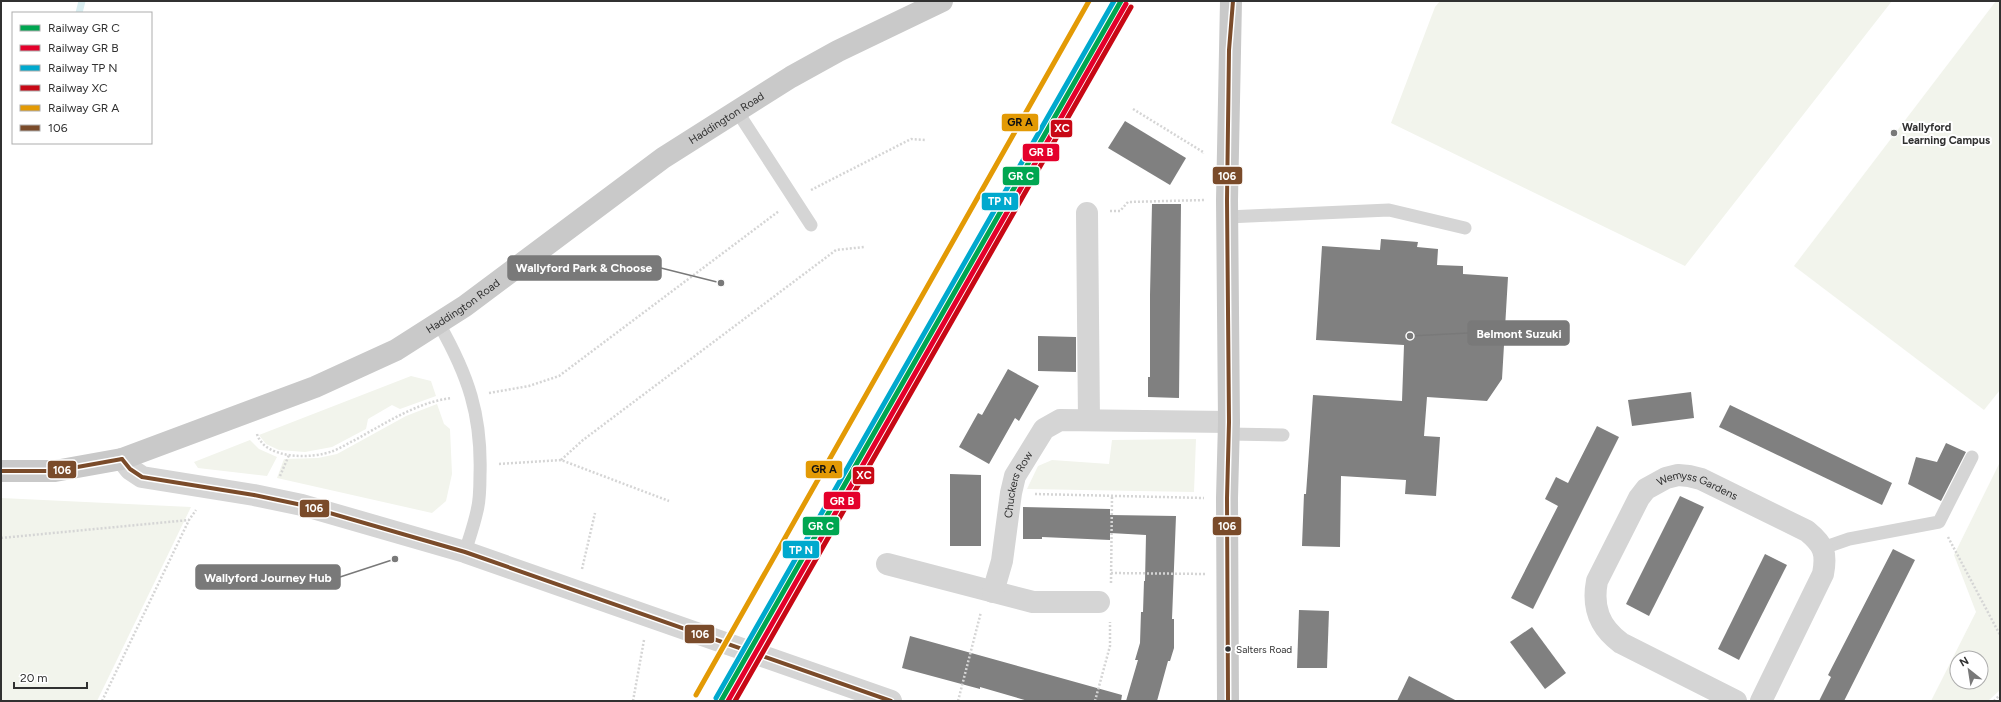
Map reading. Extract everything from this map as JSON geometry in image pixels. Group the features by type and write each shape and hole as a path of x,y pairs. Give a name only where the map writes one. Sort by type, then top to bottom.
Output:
{"main road":[{"name":"Haddington Road","path":"1,472 55,471 122,458 315,387 396,350 439,324 663,158 791,77 838,51 942,1"},
{"path":"1228,701 1227,498 1229,428 1227,209 1232,2"}],"street":[{"path":"1087,213 1089,420"},
{"name":"Chuckers Row","path":"990,591 1002,561 1011,493 1015,476 1044,429 1060,420 1089,420 1229,428"},
{"path":"122,458 130,469 142,477 254,495 302,505 465,552 891,701"},
{"name":"Wemyss Gardens","path":"1736,701 1621,643 1603,626 1598,615 1595,598 1597,581 1639,498 1646,489 1666,478 1678,475 1701,479 1807,531 1816,538 1824,548"},
{"path":"1761,701 1823,574 1826,560 1824,548"},
{"path":"886,564 1033,602 1099,602"}],"lane":[{"path":"737,111 811,225"},
{"path":"1227,209 1389,210 1465,228"},
{"path":"439,324 464,371 472,396 480,440 478,510 465,552"},
{"path":"1229,428 1283,435"},
{"path":"1824,548 1849,540 1939,522 1972,457"}],"path":[{"path":"1133,109 1202,152 1202,159"},
{"path":"249,411 258,438 265,446 278,454 304,456 333,452 406,412 436,400 472,396 529,386 559,376 794,200 911,139 924,140"},
{"path":"1202,193 1202,200"},
{"path":"1087,213 1120,211 1128,202 1202,200 1227,209"},
{"path":"560,460 583,440 836,250 864,247"},
{"path":"480,465 560,460 669,501"},
{"path":"1011,493 1227,498"},
{"path":"102,701 189,520 198,506"},
{"path":"1,538 189,520"},
{"path":"1939,522 1954,546 2000,635"},
{"path":"1111,573 1227,575"},
{"path":"958,701 990,591"},
{"path":"1994,701 2000,695"}],"shaded area":[{"path":"1440,1 1892,1 1685,266 1391,123 1435,7"},
{"path":"1996,1 2000,1 2000,390 1984,410 1794,266"},
{"path":"411,376 431,381 436,396 400,409 392,405 368,419 366,429 332,447 305,452 279,450 266,444 259,435"},
{"path":"437,404 444,424 450,429 452,474 446,501 432,513 277,478 284,459 318,458 337,454 406,416"},
{"path":"1196,439 1194,492 1027,489 1038,466 1052,460 1109,464 1112,440"},
{"path":"250,440 259,449 277,457 267,476 198,468 194,462"},
{"path":"2000,462 2000,690 1988,701 1931,701 1949,665 1949,690 1989,690 1989,650 1957,650 1976,612 1954,555"},
{"path":"1,498 191,507 97,701 1,701"}],"building":[{"path":"1125,121 1186,158 1170,185 1108,148"},
{"path":"1152,204 1181,204 1179,398 1148,397 1148,377 1150,377"},
{"path":"1381,239 1418,242 1417,247 1438,249 1437,265 1463,266 1463,274 1508,277 1502,379 1487,401 1427,397 1424,436 1440,437 1436,496 1405,494 1406,480 1341,476 1340,547 1302,546 1304,494 1306,494 1313,395 1402,401 1404,345 1316,340 1322,246 1380,250"},
{"path":"1038,336 1076,337 1076,372 1038,371"},
{"path":"1008,369 1039,386 1019,421 1015,418 989,464 959,447 978,413 982,415"},
{"path":"1691,392 1694,418 1632,426 1628,400"},
{"path":"1730,405 1892,483 1882,505 1719,427"},
{"path":"1597,426 1619,437 1533,609 1511,598 1558,506 1545,499 1556,477 1568,483"},
{"path":"1946,443 1966,452 1941,501 1908,484 1916,457 1937,462"},
{"path":"950,474 981,475 981,546 950,546"},
{"path":"1680,496 1704,507 1649,616 1626,604"},
{"path":"1023,507 1110,509 1110,515 1176,516 1172,619 1174,619 1174,648 1170,661 1168,661 1157,701 1126,701 1138,660 1135,660 1140,643 1141,612 1143,612 1146,535 1110,533 1110,540 1042,537 1042,539 1023,539"},
{"path":"1893,549 1915,560 1844,701 1819,701 1831,677 1828,675"},
{"path":"1765,554 1787,565 1739,660 1718,649"},
{"path":"1299,610 1329,611 1327,668 1297,668"},
{"path":"1532,627 1566,673 1545,689 1510,642"},
{"path":"910,636 1122,695 1121,701 1028,701 980,687 980,689 902,668"},
{"path":"1409,676 1457,701 1397,701"}],"waterway":[{"path":"79,12 82,1"}],"transit line":[{"path":"696,695 1089,1"},
{"path":"716,698 1114,1"},
{"path":"721,701 1121,1"},
{"name":"106","path":"1228,701 1227,498 1229,422 1227,200 1229,50 1233,1"},
{"path":"728,701 1126,4"},
{"name":"106","path":"122,459 130,469 142,477 254,495 302,505 465,552 891,701"},
{"name":"106","path":"1,471 55,471 122,459"}],"rail line":[{"name":"XC","path":"735,701 1131,7"}],"place":[{"name":"Wallyford Learning Campus","path":"1894,133"},
{"name":"Wallyford Park & Choose","path":"721,283"},
{"name":"Belmont Suzuki","path":"1410,336"},
{"name":"Wallyford Journey Hub","path":"395,559"},
{"name":"Salters Road","path":"1228,649"}]}
